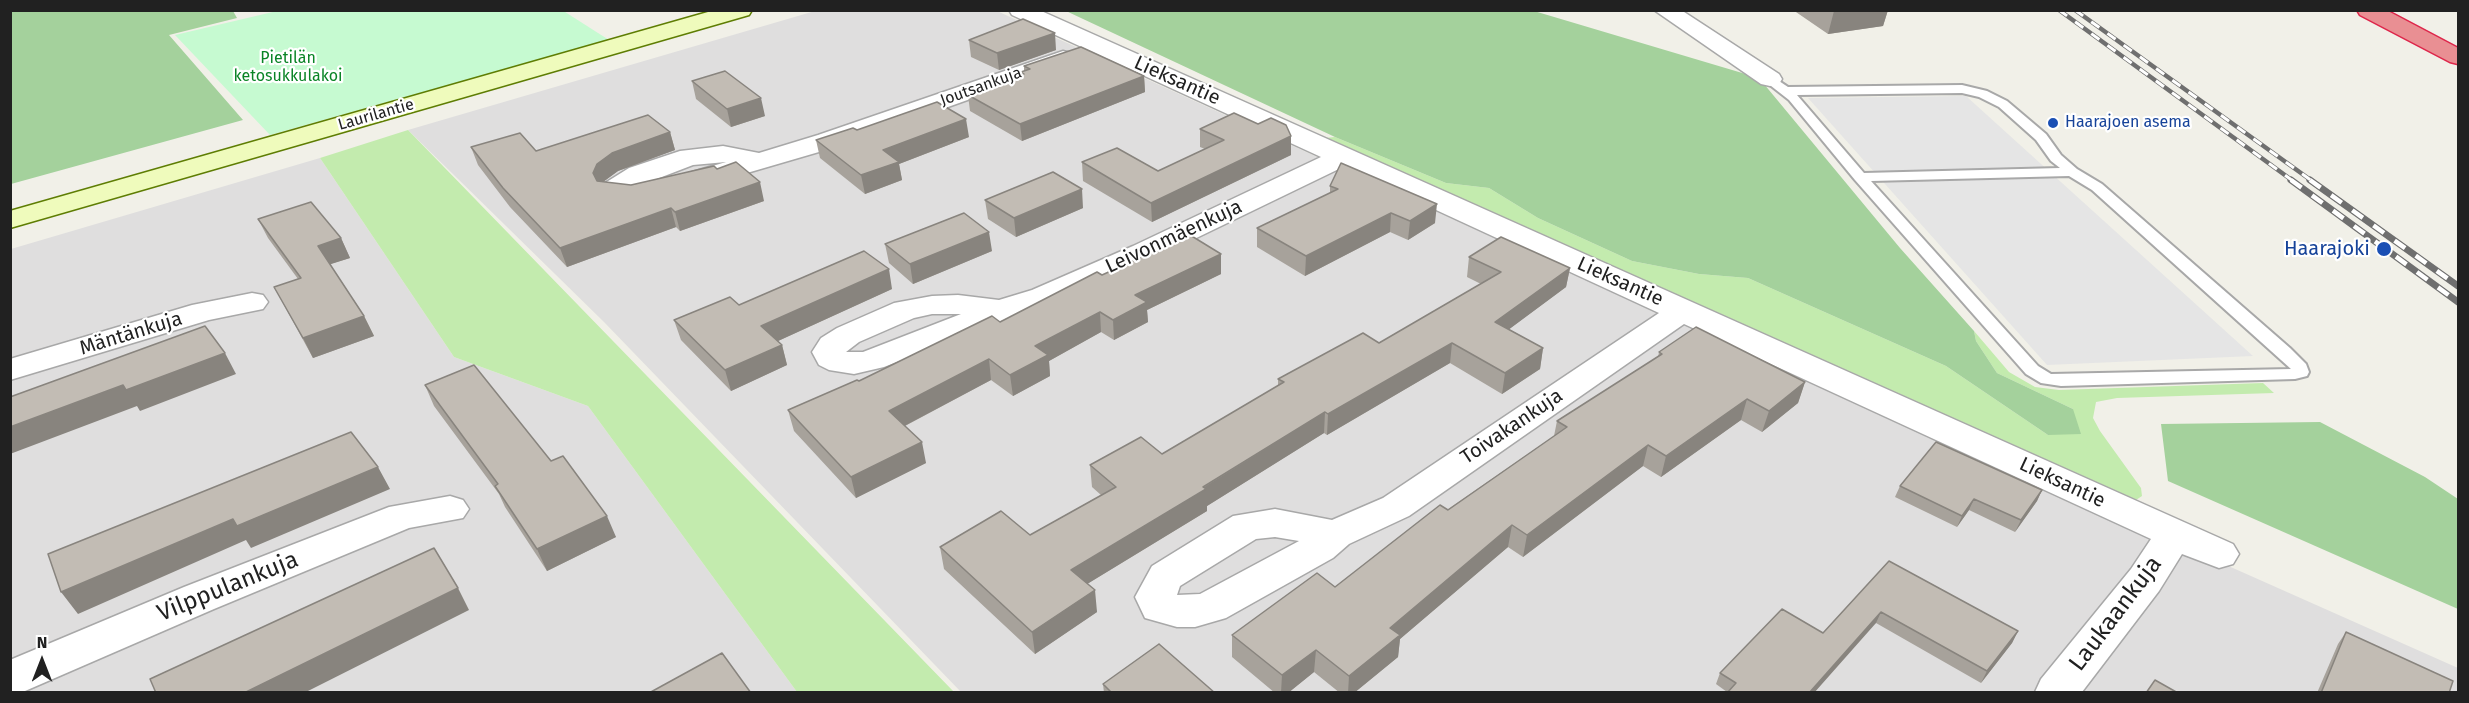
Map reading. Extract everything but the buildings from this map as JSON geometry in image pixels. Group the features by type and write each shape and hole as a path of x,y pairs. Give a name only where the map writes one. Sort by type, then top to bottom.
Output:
{"highway":[{"path":"2368,10 2458,57"},
{"path":"2399,10 2458,46"}],"street":[{"name":"Laurilantie","path":"10,220 741,10"},
{"name":"Lieksantie","path":"1020,10 2219,554"},
{"path":"1665,10 1778,85"},
{"name":"Joutsankuja","path":"761,161 844,136 1098,46"},
{"name":"Leivonmäenkuja","path":"1000,310 1042,297 1144,252 1344,156"},
{"name":"Mäntänkuja","path":"10,370 202,312 252,302"},
{"name":"Toivakankuja","path":"1335,534 1396,507 1684,310"},
{"name":"Vilppulankuja","path":"10,679 199,598 403,516 450,509"},
{"name":"Laukaankuja","path":"2056,693 2145,580 2175,534"}],"lane":[{"path":"1778,85 1962,89 1983,94 2003,104 2041,137 2056,158 2072,172 2097,187 2284,352 2300,368 2301,372 2295,374 2047,380 2032,370 1778,85"},
{"path":"1860,177 2072,172"}],"shaded area":[{"path":"815,11 997,11 1686,325 2458,668 2458,692 961,692 604,322 408,130"},
{"path":"1966,96 2253,356 2047,365 1808,98"},
{"path":"320,158 454,357 588,406 797,692 11,692 11,249"}],"green space":[{"path":"11,10 233,11 237,18 169,35 243,120 11,184"},
{"name":"Pietilän ketosukkulakoi","path":"562,10 609,40 270,135 175,35 277,11"},
{"path":"1321,10 1326,12 1331,10 1534,11 1759,78 1900,248 1974,331 1976,341 1997,373 2073,409 2081,434 2048,435 1946,366 1748,278 1699,274 1632,261 1538,218 1489,188 1446,183 1335,137 1066,11"},
{"path":"408,130 954,692 797,692 588,406 454,357 320,158"},
{"path":"1335,137 1446,183 1489,188 1538,218 1632,261 1699,274 1748,278 1946,366 2048,435 2073,409 1997,373 1976,341 1974,331 2009,372 2035,387 2059,390 2263,383 2274,393 2117,398 2096,402 2093,418 2141,488 2142,496 2136,500 2124,500 1324,138"},
{"path":"2320,422 2425,477 2458,499 2458,609 2168,481 2161,424"}],"railway":[{"path":"2059,10 2293,181"},
{"path":"2075,10 2312,181"},
{"path":"2291,180 2458,302"},
{"path":"2310,180 2458,286"}],"place":[{"name":"Haarajoen asema","path":"2053,123"},
{"name":"Haarajoki","path":"2384,249"}]}
